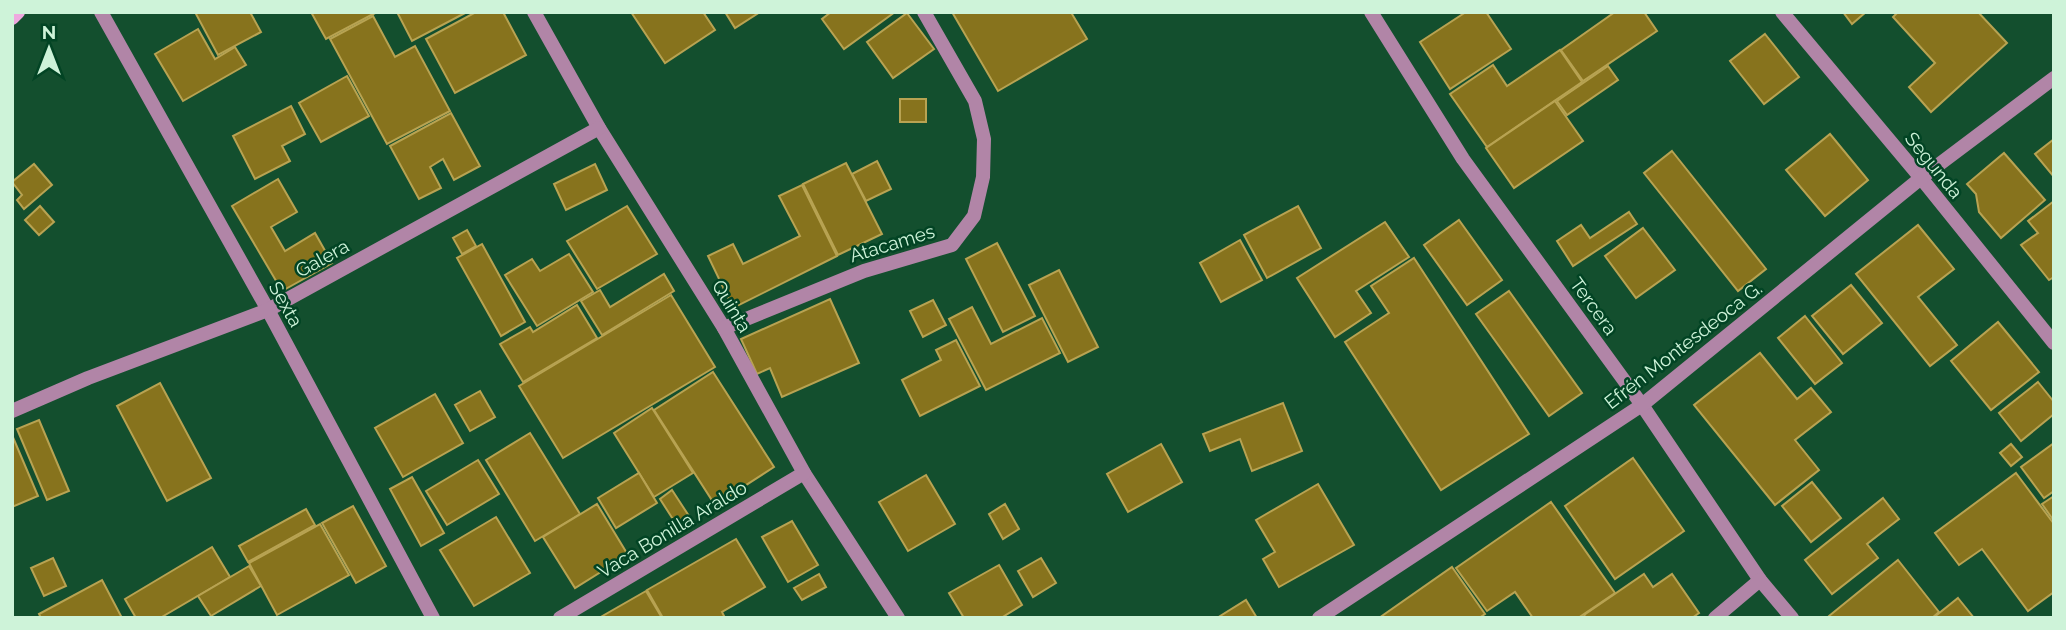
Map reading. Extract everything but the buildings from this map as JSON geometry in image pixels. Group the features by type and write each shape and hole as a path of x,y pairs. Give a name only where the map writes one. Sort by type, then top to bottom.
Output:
{"main road":[{"path":"12,18 18,12"}],"street":[{"name":"Sexta","path":"101,12 268,310 433,618"},
{"name":"Quinta","path":"534,12 599,128 723,328 804,473 898,618"},
{"name":"Atacames","path":"723,328 864,271 952,245 974,216 983,177 984,139 975,101 924,12"},
{"name":"Tercera","path":"1371,12 1462,159 1642,405 1760,580 1792,618"},
{"name":"Segunda","path":"1782,12 2054,343"},
{"name":"Efrén Montesdeoca G.","path":"1319,618 1642,405 1921,178 2054,78"},
{"name":"Galera","path":"12,411 88,378 268,310 599,128"},
{"name":"Vaca Bonilla Araldo","path":"560,618 804,473"},
{"path":"1715,618 1760,580"}]}
